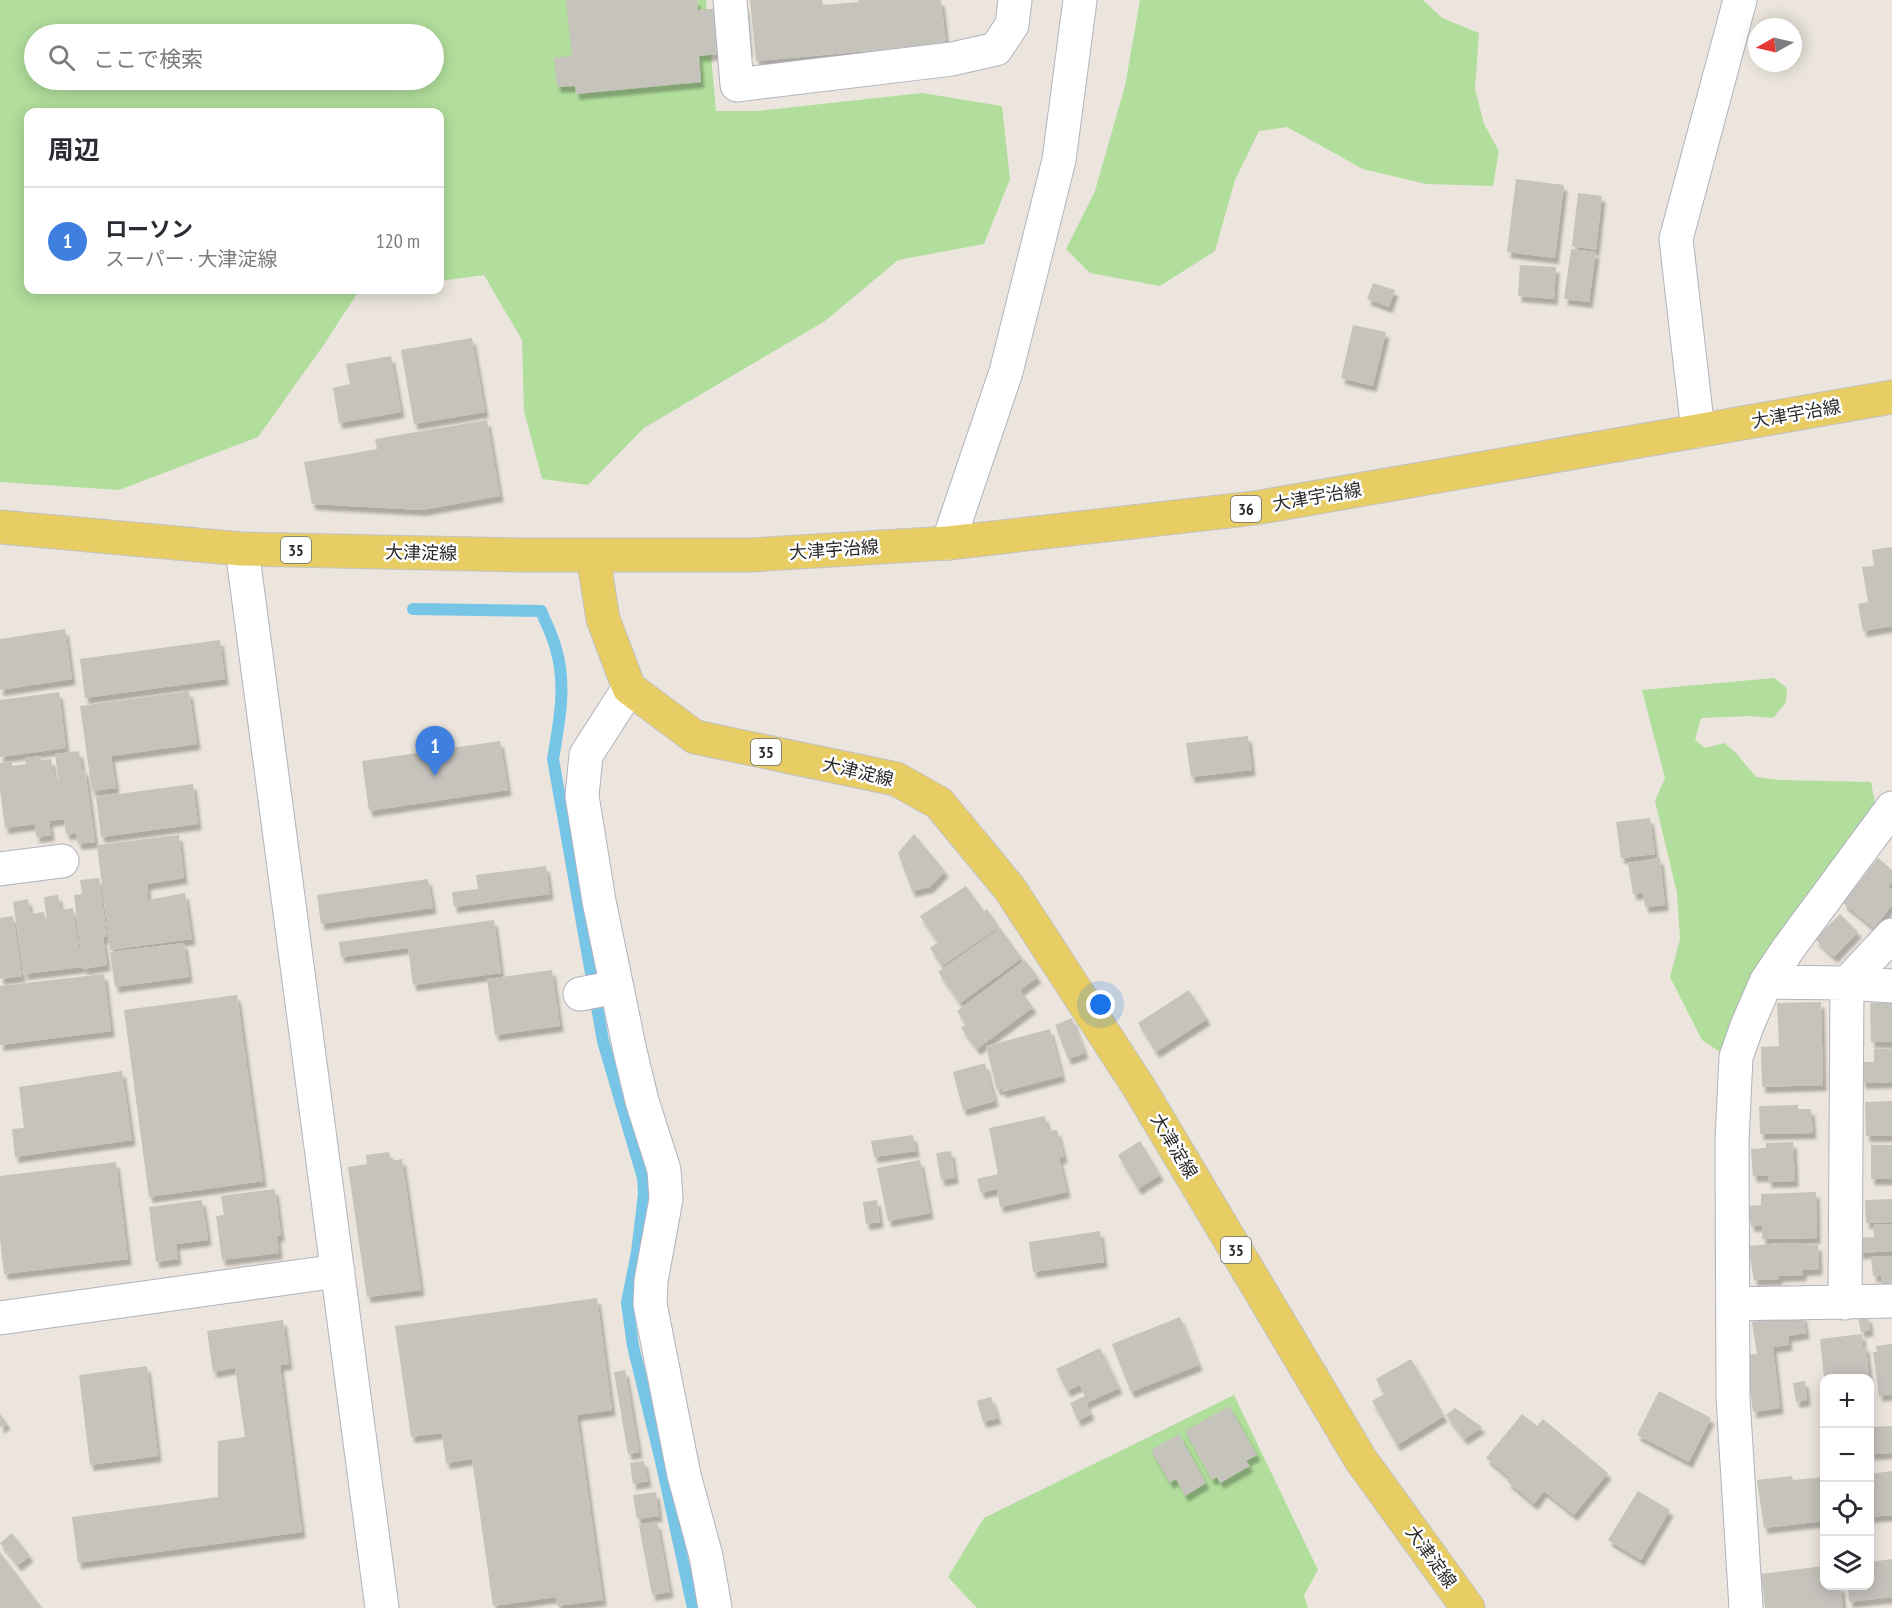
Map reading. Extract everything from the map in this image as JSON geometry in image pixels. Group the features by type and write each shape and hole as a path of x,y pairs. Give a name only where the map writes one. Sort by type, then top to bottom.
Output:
{"main road":[{"name":"大津宇治線","path":"593,556 751,555 948,543 1255,508 1892,397"},
{"name":"大津淀線","path":"0,527 242,549 593,556"},
{"path":"593,556 603,619 629,688"},
{"name":"大津淀線","path":"629,688 695,737 896,779 939,803 1010,889 1140,1089 1361,1460 1468,1608"}],"street":[{"path":"730,0 737,85 952,59 996,49 1012,25 1015,0"},
{"path":"948,543 1006,372 1059,160 1080,0"},
{"path":"1698,431 1676,239 1740,0"},
{"path":"242,549 382,1608"},
{"path":"629,688 586,755 582,796 599,901 601,990 642,1101 664,1170 666,1199 651,1281 650,1304 684,1475 706,1556 715,1608"},
{"path":"1746,1608 1733,1398 1732,1141 1736,1057 1766,982 1892,808"},
{"path":"0,869 62,861"},
{"path":"1845,1303 1847,983 1892,935"},
{"path":"1766,982 1892,986"},
{"path":"0,1318 338,1270"},
{"path":"1734,1305 1892,1301"}],"green space":[{"path":"0,0 706,0 716,111 758,111 922,93 1002,106 1010,179 984,244 898,260 825,321 644,428 588,485 542,479 524,411 522,340 484,275 444,280 444,108 24,108 24,294 357,294 258,437 119,490 0,482"},
{"path":"1140,0 1423,0 1442,18 1479,33 1475,89 1484,124 1499,151 1493,186 1426,184 1363,169 1287,127 1259,131 1235,180 1215,251 1160,286 1090,273 1066,249 1095,191 1125,86"},
{"path":"1774,678 1787,688 1786,702 1773,718 1750,716 1701,718 1695,740 1705,748 1724,743 1735,752 1756,777 1780,780 1871,782 1875,804 1729,1058 1702,1040 1670,977 1680,939 1677,893 1655,801 1665,778 1642,690"},
{"path":"1234,1395 1318,1570 1304,1595 1308,1608 977,1608 948,1577 984,1518"}],"building":[{"path":"566,0 697,0 698,10 745,6 749,51 699,56 701,82 576,94 575,86 557,87 554,58 572,56"},
{"path":"750,0 822,0 823,5 858,2 858,0 941,0 946,44 756,61"},
{"path":"1516,179 1564,185 1555,258 1507,252"},
{"path":"1578,193 1602,196 1596,250 1572,246"},
{"path":"1571,249 1596,252 1589,302 1564,299"},
{"path":"1520,265 1556,267 1554,299 1518,296"},
{"path":"1373,283 1395,290 1389,307 1367,299"},
{"path":"1353,325 1386,332 1373,386 1341,378"},
{"path":"472,338 485,412 414,424 401,350"},
{"path":"391,356 401,412 339,423 333,388 350,384 346,364"},
{"path":"487,420 500,496 422,510 312,504 304,462 377,449 375,439"},
{"path":"1892,547 1892,626 1863,631 1858,604 1868,602 1862,567 1874,566 1872,550"},
{"path":"65,629 72,679 0,690 0,639"},
{"path":"220,640 225,679 85,698 80,659"},
{"path":"189,691 197,744 111,756 116,788 92,791 80,706"},
{"path":"59,692 66,748 0,757 0,700"},
{"path":"1248,736 1252,770 1191,777 1186,743"},
{"path":"500,741 508,790 369,811 362,761"},
{"path":"79,751 82,770 85,769 95,842 78,844 76,833 66,834 64,819 49,821 51,835 36,837 35,824 5,828 0,790 0,763 12,761 12,766 26,764 25,758 40,756 41,760 51,759 54,775 57,775 63,811 55,754"},
{"path":"193,784 198,824 101,837 96,797"},
{"path":"1650,818 1655,854 1621,858 1616,822"},
{"path":"914,834 945,871 930,887 912,891 898,853"},
{"path":"179,835 184,878 147,884 148,900 185,893 192,939 110,950 97,845"},
{"path":"1660,858 1665,905 1645,907 1643,893 1633,894 1628,863"},
{"path":"1878,858 1892,870 1892,882 1888,887 1892,890 1892,905 1874,928 1843,903"},
{"path":"546,866 550,894 454,907 452,892 478,889 476,875"},
{"path":"99,878 107,937 103,937 107,965 83,969 74,895 82,894 80,880"},
{"path":"428,879 433,908 321,924 317,895"},
{"path":"966,886 984,911 987,909 999,927 942,966 930,948 953,932 937,941 920,916"},
{"path":"58,895 61,910 73,908 82,967 24,974 13,902 28,899 30,914 44,912 51,955 44,897"},
{"path":"1840,914 1858,932 1834,957 1815,939"},
{"path":"13,916 22,976 0,979 0,918"},
{"path":"494,920 501,973 413,985 408,948 341,957 339,942"},
{"path":"1000,928 1022,958 960,1003 938,972"},
{"path":"184,943 189,977 115,987 110,952"},
{"path":"1025,960 1038,977 1020,990 1033,1007 977,1049 961,1028 966,1024 957,1011"},
{"path":"552,970 560,1026 495,1035 487,979"},
{"path":"104,974 111,1031 0,1045 0,986"},
{"path":"1189,990 1207,1019 1156,1052 1138,1023"},
{"path":"237,995 263,1181 149,1197 124,1010"},
{"path":"1821,1002 1823,1085 1762,1087 1761,1047 1779,1046 1777,1003"},
{"path":"1870,1003 1892,1003 1892,1042 1871,1042"},
{"path":"1072,1018 1085,1053 1068,1059 1055,1025"},
{"path":"1050,1029 1062,1076 1002,1092 1002,1088 997,1090 986,1046"},
{"path":"1874,1049 1892,1049 1892,1082 1862,1083 1861,1062 1874,1062"},
{"path":"985,1063 995,1101 963,1110 953,1072"},
{"path":"122,1071 132,1140 15,1157 12,1129 24,1128 19,1087"},
{"path":"1892,1101 1892,1136 1866,1136 1865,1102"},
{"path":"1798,1105 1798,1109 1811,1109 1813,1133 1760,1134 1759,1106"},
{"path":"1045,1116 1048,1131 1057,1130 1064,1157 1059,1158 1067,1192 1000,1207 997,1189 981,1193 977,1179 998,1174 989,1128"},
{"path":"913,1135 916,1151 874,1157 871,1141"},
{"path":"1140,1141 1160,1175 1138,1189 1118,1155"},
{"path":"1793,1142 1795,1181 1768,1182 1768,1176 1753,1176 1751,1149 1766,1148 1766,1143"},
{"path":"1871,1145 1892,1145 1892,1179 1871,1179"},
{"path":"951,1151 955,1178 941,1180 936,1153"},
{"path":"389,1152 391,1161 402,1159 421,1290 367,1297 348,1167 367,1164 366,1155"},
{"path":"920,1160 930,1213 888,1221 877,1168"},
{"path":"116,1162 128,1259 4,1274 0,1239 0,1176"},
{"path":"275,1189 281,1235 277,1236 279,1253 222,1260 216,1216 224,1215 221,1196"},
{"path":"1816,1192 1817,1238 1762,1239 1762,1225 1751,1226 1748,1206 1761,1205 1761,1194"},
{"path":"1892,1199 1892,1222 1866,1223 1865,1200"},
{"path":"202,1200 208,1240 176,1244 178,1259 156,1262 149,1207"},
{"path":"877,1200 880,1222 866,1224 863,1202"},
{"path":"1892,1224 1892,1251 1859,1253 1858,1238 1874,1237 1873,1225"},
{"path":"1100,1231 1104,1262 1033,1272 1029,1242"},
{"path":"1782,1243 1818,1245 1819,1269 1803,1270 1803,1275 1754,1280 1748,1246"},
{"path":"1892,1256 1892,1288 1882,1289 1881,1276 1873,1276 1871,1257"},
{"path":"597,1298 612,1410 577,1415 603,1600 557,1606 556,1597 493,1606 472,1459 446,1463 442,1433 411,1437 395,1326"},
{"path":"1803,1315 1806,1333 1788,1336 1789,1345 1773,1347 1780,1408 1753,1412 1746,1355 1757,1354 1752,1322"},
{"path":"1868,1316 1870,1330 1861,1332 1858,1318"},
{"path":"1180,1317 1199,1365 1131,1392 1112,1344"},
{"path":"283,1320 289,1364 280,1365 302,1532 78,1563 72,1517 218,1497 218,1441 245,1437 235,1368 213,1372 207,1331"},
{"path":"1862,1334 1863,1346 1866,1346 1869,1374 1824,1374 1820,1339"},
{"path":"1892,1344 1892,1394 1879,1396 1873,1352 1877,1352 1876,1346"},
{"path":"1100,1348 1119,1388 1086,1403 1091,1414 1078,1421 1070,1403 1085,1396 1080,1385 1067,1391 1056,1369"},
{"path":"1411,1359 1444,1416 1397,1445 1372,1401 1384,1394 1376,1379"},
{"path":"147,1366 158,1456 90,1465 79,1375"},
{"path":"625,1370 639,1452 628,1454 614,1372"},
{"path":"1805,1381 1807,1400 1796,1402 1793,1383"},
{"path":"1659,1391 1711,1418 1689,1462 1637,1435"},
{"path":"991,1397 998,1418 983,1422 977,1401"},
{"path":"1229,1406 1257,1455 1246,1461 1250,1466 1220,1483 1217,1477 1212,1480 1185,1431"},
{"path":"1455,1408 1482,1427 1464,1439 1446,1415"},
{"path":"0,1414 7,1423 0,1428"},
{"path":"1522,1414 1537,1426 1543,1419 1608,1473 1574,1515 1544,1491 1534,1504 1507,1481 1510,1478 1486,1458"},
{"path":"1892,1426 1892,1453 1874,1454 1874,1427"},
{"path":"1179,1434 1206,1483 1185,1496 1176,1479 1170,1483 1151,1450"},
{"path":"644,1461 648,1481 633,1484 630,1463"},
{"path":"1892,1471 1892,1515 1874,1517 1874,1473"},
{"path":"1792,1476 1793,1480 1820,1477 1820,1521 1764,1528 1757,1480"},
{"path":"1638,1491 1670,1510 1641,1560 1608,1540"},
{"path":"656,1492 659,1516 637,1519 633,1495"},
{"path":"657,1522 670,1592 652,1595 639,1525"},
{"path":"12,1533 30,1556 18,1565 0,1543"},
{"path":"0,1552 42,1608 0,1608"},
{"path":"1892,1559 1892,1597 1849,1602 1848,1590 1874,1590 1874,1561"},
{"path":"1820,1567 1820,1590 1841,1590 1843,1608 1765,1608 1761,1574"}],"waterway":[{"path":"413,609 541,611 555,644 561,691 553,759 603,1041 643,1178 644,1194 637,1252 627,1303 633,1346 693,1608"}],"place":[{"name":"ローソン","path":"435,776"}]}
